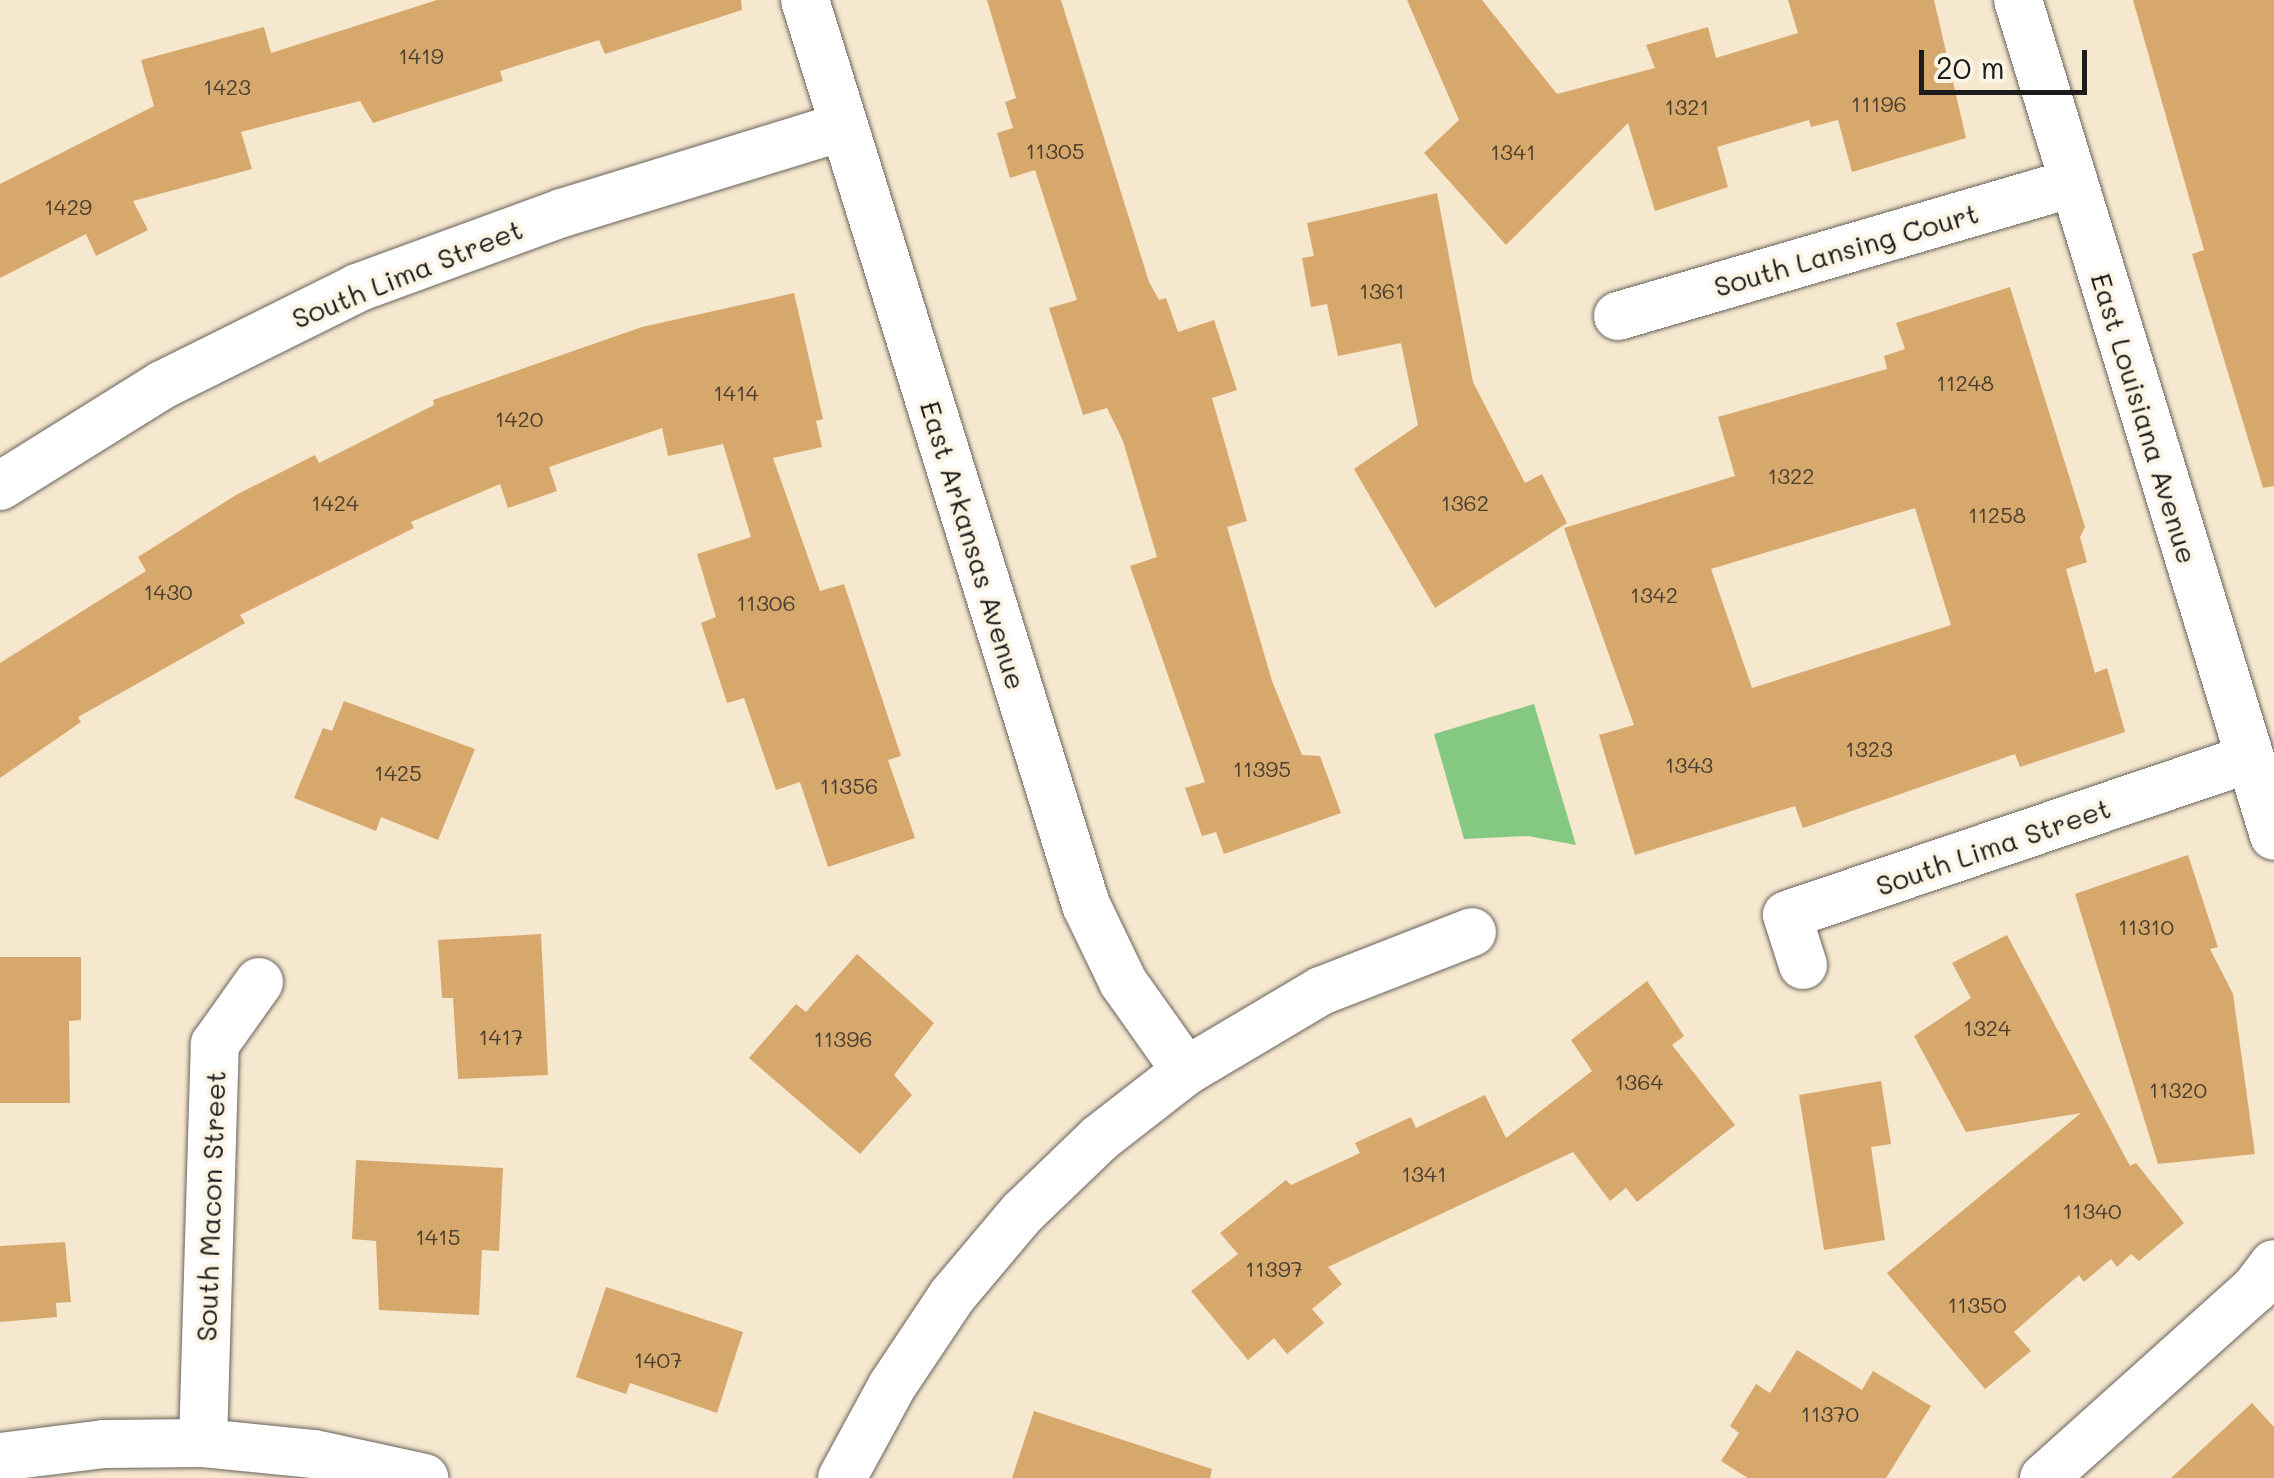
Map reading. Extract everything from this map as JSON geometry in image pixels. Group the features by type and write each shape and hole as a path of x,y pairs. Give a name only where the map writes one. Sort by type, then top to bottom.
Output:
{"street":[{"name":"East Arkansas Avenue","path":"805,0 1086,905 1123,982 1186,1072"},
{"name":"East Louisiana Avenue","path":"2018,0 2274,836"},
{"name":"South Lima Street","path":"0,486 162,385 358,288 562,212 844,126"},
{"name":"South Lansing Court","path":"1618,316 2074,182"},
{"name":"South Lima Street","path":"1803,965 1788,916 2248,760"},
{"path":"842,1478 892,1386 1010,1227 1100,1138 1186,1072 1322,990 1472,932"},
{"name":"South Macon Street","path":"203,1443 215,1044 259,982"},
{"path":"2044,1478 2254,1288 2274,1264"},
{"path":"0,1457 104,1444 203,1443 314,1454 424,1478"}],"green space":[{"path":"1534,704 1576,845 1528,836 1464,839 1434,734"}],"building":[{"path":"437,0 741,0 742,10 605,54 599,40 500,71 503,81 373,123 360,101 241,132 252,169 133,201 148,230 96,256 86,234 0,278 0,184 154,106 141,60 264,27 271,53"},
{"path":"987,0 1061,0 1149,282 1159,300 1166,298 1178,332 1214,320 1237,390 1212,398 1247,521 1227,527 1272,681 1302,755 1320,756 1341,813 1224,854 1216,832 1202,836 1185,788 1205,782 1130,566 1157,557 1123,441 1107,408 1083,415 1049,308 1077,300 1035,170 1010,178 997,133 1013,128 1005,102 1016,98"},
{"path":"1407,0 1482,0 1557,94 1655,68 1646,45 1708,27 1716,58 1798,33 1788,0 1934,0 1966,138 1852,172 1838,120 1811,127 1809,120 1717,147 1728,187 1655,211 1628,123 1506,245 1424,153 1459,120"},
{"path":"2133,0 2274,0 2274,486 2263,488 2192,254 2204,250"},
{"path":"1437,193 1473,382 1525,483 1542,474 1567,523 1435,608 1354,469 1418,425 1401,343 1338,356 1327,304 1311,307 1302,258 1314,256 1307,223"},
{"path":"2010,287 2085,527 2080,537 2087,562 2066,569 2095,673 2107,668 2125,732 2020,767 2015,754 1803,828 1795,806 1635,855 1599,735 1634,725 1564,528 1735,476 1718,417 1887,369 1884,356 1905,349 1896,323","holes":["1915,508 1951,625 1752,688 1711,569"]},
{"path":"794,293 823,419 816,421 822,447 773,458 820,591 844,584 901,756 888,760 915,838 828,867 800,782 776,790 744,698 727,703 701,623 716,617 697,554 751,537 723,444 668,456 662,428 549,467 557,491 508,508 500,484 411,522 414,528 240,615 245,623 78,717 81,722 0,778 0,663 146,571 138,557 236,495 315,455 319,463 434,405 433,400 642,327"},
{"path":"344,701 475,749 438,840 381,817 376,831 294,798 323,728 332,731"},
{"path":"2188,855 2218,947 2210,949 2233,994 2255,1154 2158,1164 2075,894"},
{"path":"541,934 548,1075 458,1079 453,998 442,998 438,940"},
{"path":"2007,935 2130,1166 2136,1163 2184,1223 2139,1261 2131,1254 2117,1267 2111,1259 2084,1282 2079,1275 2014,1332 2031,1351 1985,1389 1887,1273 2081,1113 1966,1132 1914,1036 1971,998 1952,963"},
{"path":"857,954 934,1023 894,1075 912,1095 860,1154 749,1058 796,1004 806,1012"},
{"path":"0,957 81,957 81,1020 69,1021 70,1103 0,1103"},
{"path":"1647,981 1684,1036 1672,1045 1735,1125 1637,1202 1626,1188 1610,1201 1573,1152 1328,1267 1342,1284 1312,1309 1324,1323 1287,1354 1274,1338 1248,1360 1191,1291 1238,1254 1220,1233 1286,1180 1291,1185 1360,1153 1355,1143 1411,1117 1416,1128 1485,1095 1506,1138 1592,1071 1571,1040"},
{"path":"1881,1081 1891,1144 1871,1147 1885,1240 1824,1250 1799,1095"},
{"path":"356,1160 503,1168 499,1251 482,1250 479,1315 379,1310 376,1241 352,1239"},
{"path":"65,1242 71,1302 56,1303 57,1317 0,1322 0,1246"},
{"path":"606,1287 743,1332 717,1413 630,1383 626,1394 576,1377"},
{"path":"1797,1350 1862,1390 1873,1371 1931,1406 1886,1478 1748,1478 1721,1461 1739,1433 1730,1426 1756,1384 1770,1393"},
{"path":"2252,1403 2274,1427 2274,1478 2171,1478"},
{"path":"1034,1411 1212,1469 1210,1478 1012,1478"}]}
